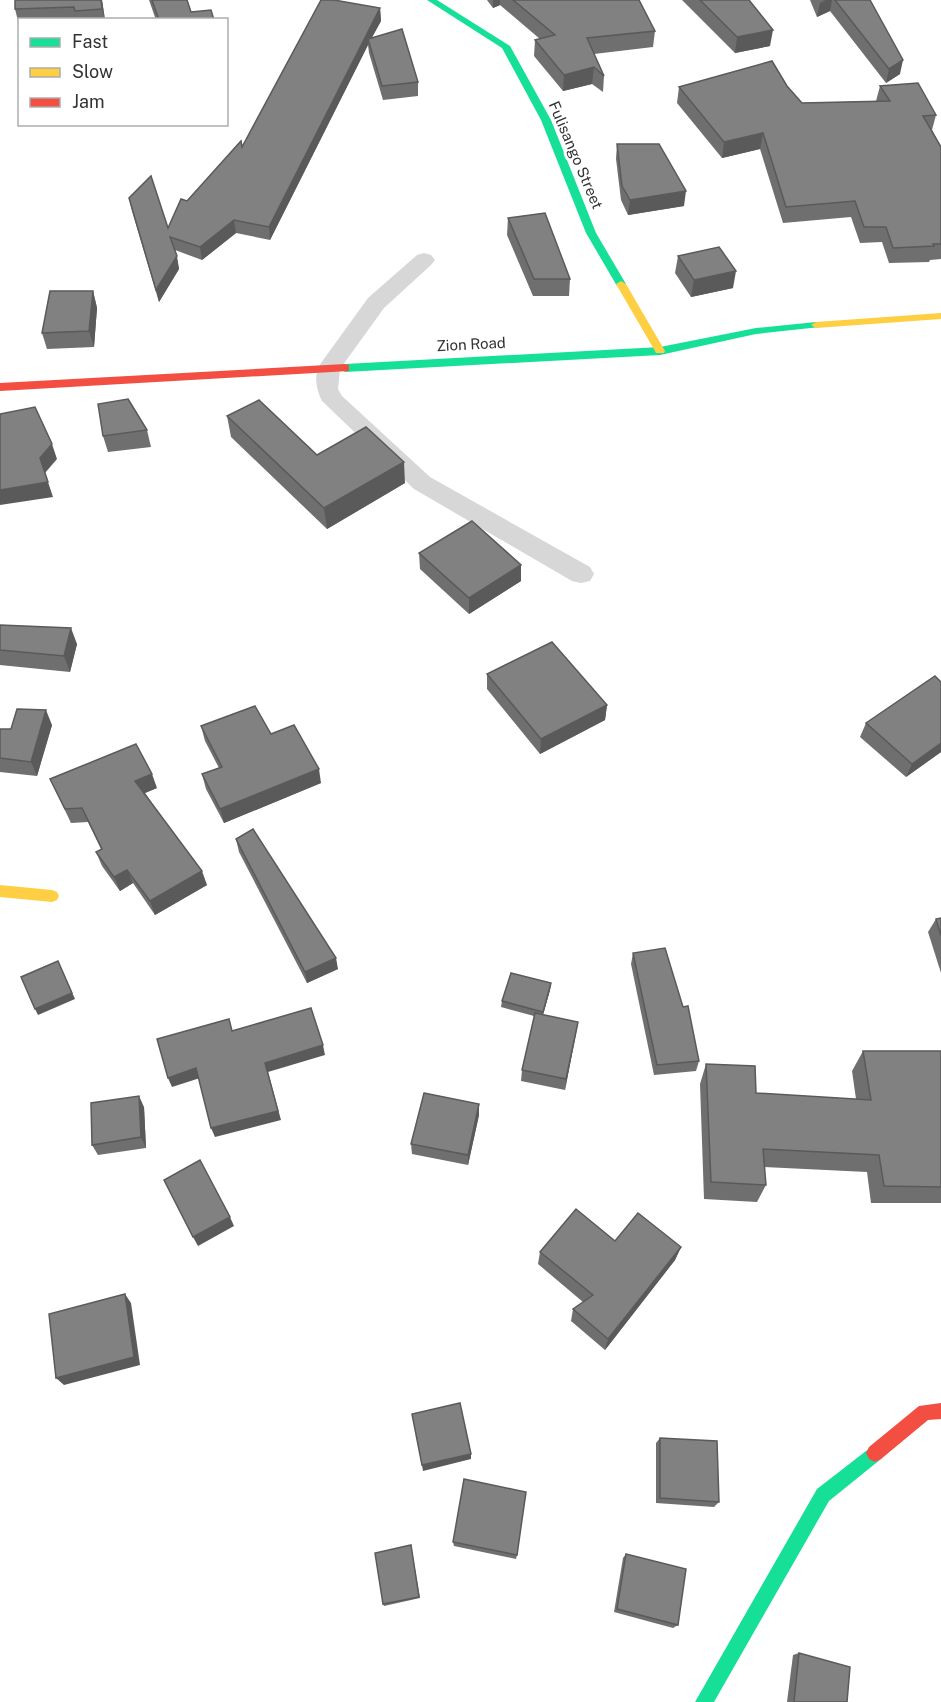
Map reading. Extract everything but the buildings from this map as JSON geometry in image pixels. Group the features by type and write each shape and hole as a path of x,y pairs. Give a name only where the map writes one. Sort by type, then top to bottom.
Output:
{"street":[{"name":"Fulisango Street","path":"432,0 506,46 546,120 591,233 660,351"},
{"path":"424,260 376,303 329,368 327,389 333,401 422,483 581,574"},
{"name":"Zion Road","path":"0,387 660,351 756,331 862,320 941,316"},
{"path":"0,891 52,896"},
{"path":"704,1702 823,1496 925,1412 941,1411"}],"traffic: fast":[{"path":"431,0 506,46 546,120 591,233 621,284"},
{"path":"345,368 660,351 756,331 816,325"},
{"path":"704,1702 823,1495 875,1453"}],"traffic: slow":[{"path":"621,284 660,351"},
{"path":"816,325 941,316"},
{"path":"0,891 52,896"}],"traffic: jam":[{"path":"0,387 345,368"},
{"path":"875,1453 925,1412 941,1411"}]}
